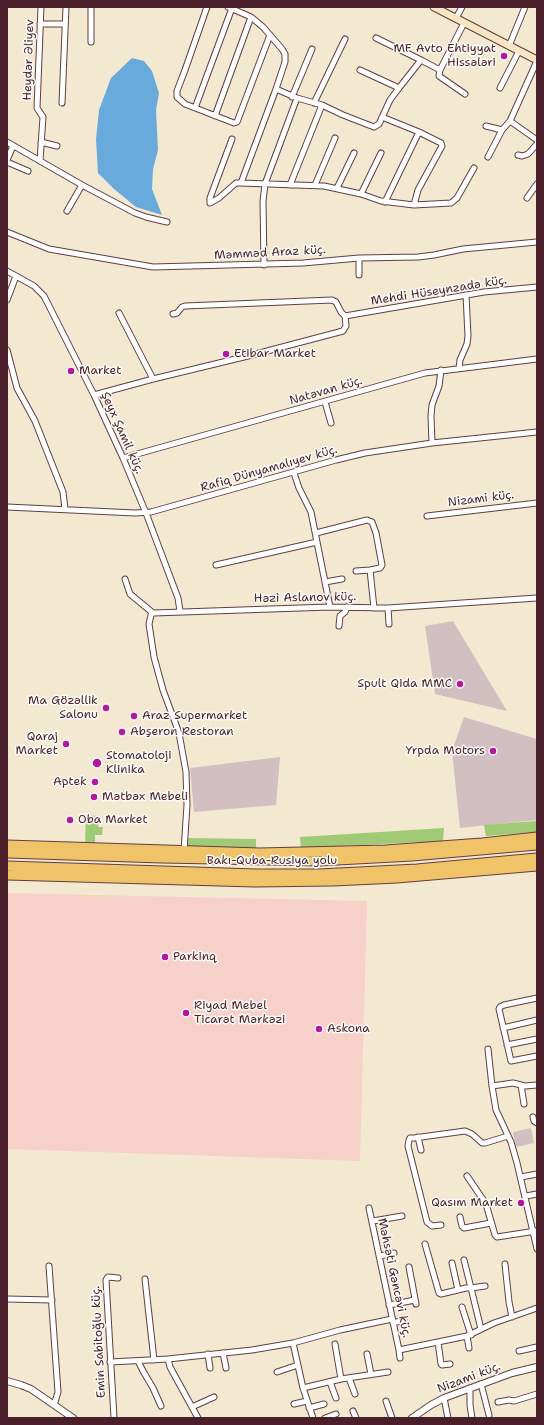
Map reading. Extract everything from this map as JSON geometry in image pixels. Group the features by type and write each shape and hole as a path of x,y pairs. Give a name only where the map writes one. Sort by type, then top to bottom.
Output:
{"highway":[{"path":"7,845 260,853 386,850 537,837"},
{"name":"Bakı-Quba-Rusiya yolu","path":"7,853 319,861 412,856 537,845"},
{"name":"Bakı-Quba-Rusiya yolu","path":"7,866 257,874 319,874 417,869 537,858"},
{"path":"7,875 255,882 340,881 436,875 537,866"}],"main road":[{"path":"434,7 537,60"}],"street":[{"name":"Heydər Əliyev","path":"40,161 43,118 37,108 41,7"},
{"path":"62,104 66,7"},
{"path":"90,42 91,7"},
{"path":"207,7 176,92 177,97 185,104 234,123 238,120 270,35"},
{"path":"195,108 230,7 251,17 275,40 282,49 286,58 241,183"},
{"path":"456,18 462,7"},
{"path":"509,46 525,7"},
{"path":"215,116 251,17"},
{"path":"464,23 440,70 439,76 465,94"},
{"path":"40,24 65,24"},
{"path":"376,38 440,70"},
{"path":"314,103 345,39"},
{"path":"264,264 263,201 265,184 312,48"},
{"path":"500,88 519,51"},
{"path":"276,89 294,98 322,105 374,127 379,124 390,100 421,60"},
{"path":"488,157 502,130 510,121 537,60"},
{"path":"360,70 399,88"},
{"path":"290,185 322,105"},
{"path":"382,117 438,140 441,143 442,146 418,190 414,205"},
{"path":"510,121 537,140"},
{"path":"486,126 502,130"},
{"path":"385,202 419,132"},
{"path":"315,185 334,138"},
{"path":"232,139 209,202 211,203 236,183 315,185 337,188 385,202 414,205 451,203 455,201 474,168"},
{"path":"7,142 82,185 135,213 167,222"},
{"path":"41,142 57,146"},
{"path":"518,155 522,156 528,154 537,144"},
{"path":"13,146 7,161 28,171"},
{"path":"337,188 354,153"},
{"path":"361,194 381,153"},
{"path":"527,198 537,184"},
{"path":"68,211 82,185"},
{"name":"Məmməd Araz küç.","path":"7,232 48,249 153,267 303,263 359,258 428,256 464,249 537,242"},
{"path":"359,258 359,275"},
{"name":"Şeyx Şamil küç.","path":"7,271 42,292 123,458 146,513 178,598 180,611"},
{"path":"7,300 16,276"},
{"name":"Mehdi Hüseynzadə küç.","path":"345,316 466,295 537,287"},
{"path":"459,368 460,360 468,336 466,295"},
{"path":"94,396 154,379 343,331 346,326 345,316 341,312 336,302 332,300 185,306 182,307 177,313 173,314"},
{"path":"119,313 154,379"},
{"path":"7,350 17,388 35,421 63,492 65,509"},
{"name":"Natəvan küç.","path":"123,458 406,378 441,370 537,359"},
{"path":"432,443 432,405 439,386 441,370"},
{"path":"325,402 331,423"},
{"name":"Rafiq Dünyamalıyev küç.","path":"7,507 146,513 365,453 432,443 537,432"},
{"path":"294,473 299,488 309,506 316,533 330,607"},
{"name":"Nizami küç.","path":"427,516 537,503"},
{"path":"316,533 367,520 372,522 376,533 382,565 380,568 356,571"},
{"path":"216,565 317,542"},
{"path":"370,570 374,608"},
{"path":"125,579 130,594 153,613 149,619 149,629 154,657 163,690 179,733 186,772 187,805 184,851"},
{"path":"325,582 342,579"},
{"name":"Həzi Aslanov küç.","path":"153,613 330,607 388,608 537,598"},
{"path":"340,626 340,616 348,607"},
{"path":"388,608 389,624"},
{"path":"537,998 502,1006 499,1009 510,1059 512,1061 537,1056"},
{"path":"503,1028 537,1020"},
{"path":"507,1045 537,1039"},
{"path":"488,1049 496,1110 514,1151 535,1231 537,1249"},
{"path":"492,1086 513,1083 522,1085 537,1085"},
{"path":"522,1085 524,1104"},
{"path":"533,1117 534,1121 537,1123"},
{"path":"441,1225 430,1225 425,1215 408,1143 410,1138 465,1131 472,1134 482,1143 485,1143 499,1140 508,1136"},
{"path":"418,1137 421,1150"},
{"path":"521,1177 537,1174"},
{"path":"467,1176 484,1200 495,1235 497,1237 535,1231"},
{"path":"526,1196 537,1194"},
{"name":"Məhsəti Gəncəvi küç.","path":"369,1208 399,1350 469,1335 537,1308"},
{"path":"373,1222 402,1216"},
{"path":"460,1217 464,1228 492,1223"},
{"path":"426,1244 439,1293 441,1294 485,1286"},
{"path":"380,1256 394,1253"},
{"path":"464,1260 481,1329"},
{"path":"452,1263 458,1290"},
{"path":"505,1264 512,1317"},
{"path":"49,1266 58,1392 54,1404"},
{"path":"389,1305 415,1302 408,1267"},
{"name":"Emin Sabitoğlu küç.","path":"114,1418 106,1280 108,1277 118,1278"},
{"path":"145,1279 154,1360"},
{"path":"7,1299 52,1300"},
{"path":"462,1307 469,1335 469,1348"},
{"path":"110,1362 154,1360 223,1353 293,1343 333,1332 404,1320"},
{"path":"438,1342 441,1364 450,1364"},
{"path":"293,1343 303,1388 313,1418"},
{"path":"335,1344 341,1379"},
{"path":"519,1351 537,1348"},
{"path":"399,1350 400,1358"},
{"path":"223,1353 226,1368"},
{"path":"208,1354 210,1368"},
{"path":"367,1354 370,1374"},
{"path":"168,1358 170,1367 198,1418"},
{"path":"138,1361 161,1406"},
{"path":"277,1372 298,1365"},
{"name":"Nizami küç.","path":"412,1418 444,1398 512,1373 536,1370"},
{"path":"303,1388 341,1379 388,1372"},
{"path":"349,1378 354,1394"},
{"path":"7,1381 31,1388 73,1418"},
{"path":"330,1382 336,1398"},
{"path":"481,1384 489,1415"},
{"path":"470,1388 472,1418"},
{"path":"498,1402 509,1400 514,1401 537,1394"},
{"path":"192,1407 214,1397"},
{"path":"444,1398 448,1418"},
{"path":"294,1404 307,1401"},
{"path":"386,1401 392,1418"},
{"path":"309,1408 324,1404"},
{"path":"353,1411 356,1418"},
{"path":"325,1418 336,1414"}],"shaded area":[{"path":"453,621 507,711 435,694 425,626"},
{"path":"464,717 537,739 537,820 460,828 452,751"},
{"path":"280,757 276,805 194,812 190,768"},
{"name":"Riyad Mebel Ticarət Mərkəzi","path":"7,893 367,901 360,1161 7,1149"},
{"path":"531,1128 534,1143 516,1147 513,1132"}],"green space":[{"path":"86,815 99,816 98,827 103,827 102,835 95,835 95,844 85,843"},
{"path":"536,821 537,832 486,836 484,825"},
{"path":"444,828 443,841 301,848 300,837"},
{"path":"187,838 256,839 256,848 188,847"}],"water":[{"path":"132,58 144,61 152,71 159,93 156,110 158,150 153,169 152,189 162,215 136,207 114,189 98,173 96,139 99,110 111,78"}],"place":[{"name":"MF Avto Ehtiyyat Hissələri","path":"504,56"},
{"name":"Etibar Market","path":"226,354"},
{"name":"Market","path":"71,371"},
{"name":"Spult Qida MMC","path":"460,684"},
{"name":"Ma Gözəllik Salonu","path":"106,708"},
{"name":"Araz Supermarket","path":"134,716"},
{"name":"Abşeron Restoran","path":"122,732"},
{"name":"Qaraj Market","path":"66,744"},
{"name":"Yrpda Motors","path":"493,751"},
{"name":"Stomatoloji Klinika","path":"97,763"},
{"name":"Aptek","path":"95,782"},
{"name":"Mətbəx Mebeli","path":"94,797"},
{"name":"Oba Market","path":"70,820"},
{"name":"Parkinq","path":"165,957"},
{"name":"Riyad Mebel Ticarət Mərkəzi","path":"186,1013"},
{"name":"Askona","path":"319,1029"},
{"name":"Qasım Market","path":"521,1203"}]}
